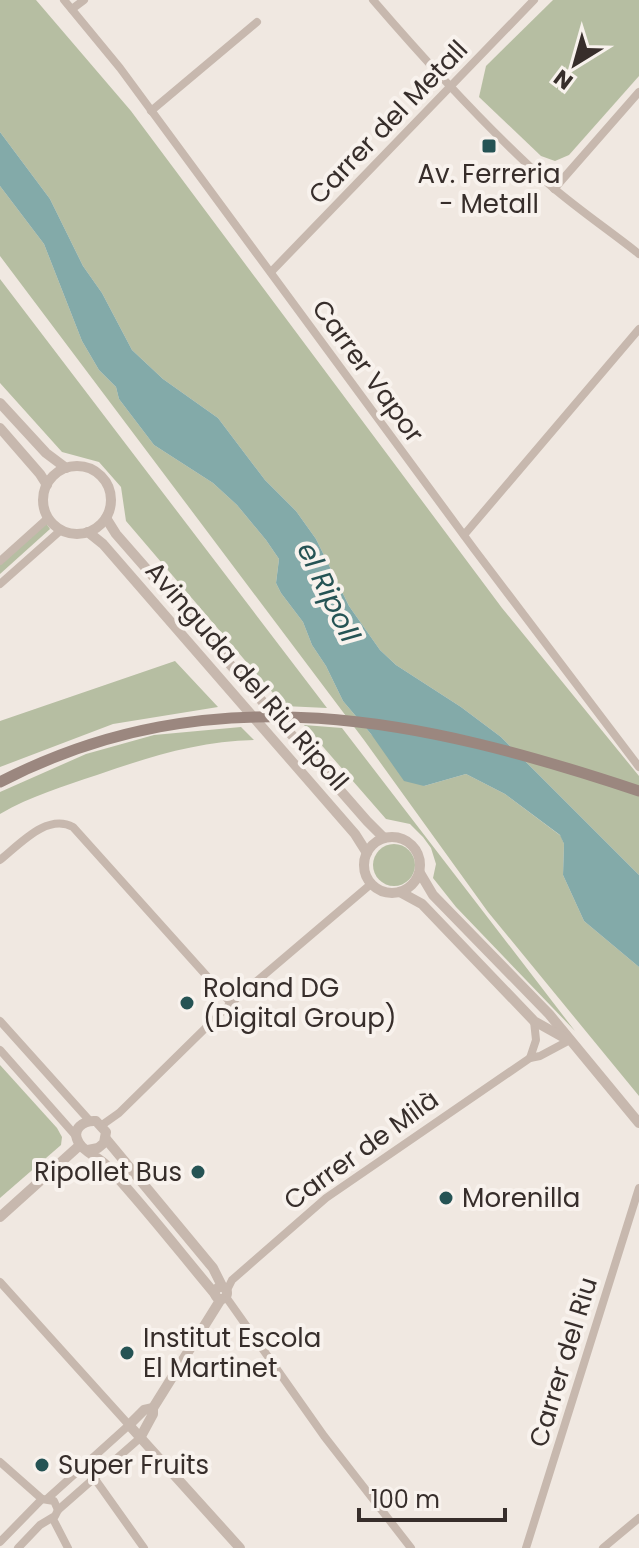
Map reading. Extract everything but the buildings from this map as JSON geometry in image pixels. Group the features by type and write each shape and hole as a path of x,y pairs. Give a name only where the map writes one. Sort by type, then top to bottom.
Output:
{"main road":[{"path":"0,782 80,748 137,730 195,720 294,716 375,724 519,753 639,791"}],"street":[{"name":"Carrer Vapor","path":"64,0 151,111 639,767"},
{"path":"72,9 84,0"},
{"path":"373,0 451,88 554,189 639,254"},
{"name":"Carrer del Metall","path":"271,272 534,0"},
{"path":"151,111 257,22"},
{"path":"554,189 639,92"},
{"path":"464,535 639,329"},
{"path":"0,403 46,453 66,468"},
{"path":"0,428 47,485"},
{"path":"66,468 88,468 103,478 110,494 111,503 106,518 88,532 61,530 48,518 43,502 47,485 52,477 66,468"},
{"path":"0,561 48,518"},
{"name":"Avinguda del Riu Ripoll","path":"106,518 146,568 384,838"},
{"path":"0,584 61,530"},
{"name":"Avinguda del Riu Ripoll","path":"88,532 103,544 355,834 367,853"},
{"path":"0,860 48,824 61,822 73,827 231,1003"},
{"path":"570,1040 534,1021 422,904 400,892 384,892 371,884 364,869 371,847 384,838 401,838 415,848 420,873 433,895 549,1014 639,1123"},
{"path":"400,892 412,885 420,873"},
{"path":"102,1125 119,1113 231,1003 371,884"},
{"path":"0,1021 89,1120 102,1125"},
{"path":"530,1058 536,1040 534,1021"},
{"name":"Carrer de Milà","path":"140,1438 153,1408 232,1280 326,1198 530,1058 570,1040"},
{"path":"0,1050 81,1144 105,1163 222,1293 324,1436 411,1548"},
{"path":"81,1144 79,1126 89,1120"},
{"path":"102,1125 106,1139 213,1268 222,1293"},
{"path":"81,1144 98,1148 106,1139"},
{"path":"0,1217 81,1144"},
{"name":"Carrer del Riu","path":"526,1548 639,1188"},
{"path":"0,1282 240,1548"},
{"path":"0,1289 117,1417 129,1425"},
{"name":"Carrer de Milà","path":"129,1425 144,1410 153,1408"},
{"path":"0,1542 42,1500 129,1425"},
{"path":"18,1548 140,1438"},
{"path":"0,1462 42,1500 56,1504 58,1510"},
{"path":"85,1465 144,1548"},
{"path":"42,1500 37,1515 49,1520 68,1548"},
{"path":"603,1548 639,1518"}],"green space":[{"path":"0,0 36,0 131,111 502,608 639,776 639,875 501,737 396,665 380,650 349,606 316,539 296,511 265,480 218,418 163,379 132,350 102,293 83,266 50,199 0,132"},
{"path":"553,0 639,0 639,76 569,155 555,161 541,156 479,97 486,66"},
{"path":"0,186 44,244 82,341 99,370 116,387 119,399 154,445 213,483 237,505 279,559 276,583 281,593 303,622 343,701 371,734 424,786 466,774 505,794 561,836 564,844 563,875 584,921 639,967 639,1096 488,912 364,740 0,256"},
{"path":"0,279 327,708 284,706 126,521 121,487 99,462 62,452 0,383"},
{"path":"46,523 50,529 0,574 0,564"},
{"path":"175,661 218,707 113,724 0,767 0,721"},
{"path":"304,725 342,728 575,1031 456,907 433,878 436,864 431,848 423,837 410,824 386,819"},
{"path":"241,727 254,740 214,743 155,756 48,792 0,814 0,792 86,754 154,735"},
{"path":"394,844 409,850 415,865 409,880 394,886 379,880 373,865 379,850"},
{"path":"0,1065 62,1137 61,1145 0,1198"}],"water":[{"name":"el Ripoll","path":"0,132 50,199 83,266 102,293 132,350 163,379 218,418 265,480 296,511 316,539 349,606 380,650 396,665 501,737 639,875 639,967 584,921 563,875 564,844 560,835 505,794 466,774 424,786 404,781 343,701 303,622 281,593 276,583 279,559 266,540 237,505 213,483 154,445 119,399 116,387 99,370 82,341 44,244 0,186"}],"place":[{"name":"Av. Ferreria - Metall","path":"489,146"},
{"name":"Roland DG (Digital Group)","path":"187,1003"},
{"name":"Ripollet Bus","path":"198,1172"},
{"name":"Morenilla","path":"446,1198"},
{"name":"Institut Escola El Martinet","path":"127,1353"},
{"name":"Super Fruits","path":"42,1465"}]}
